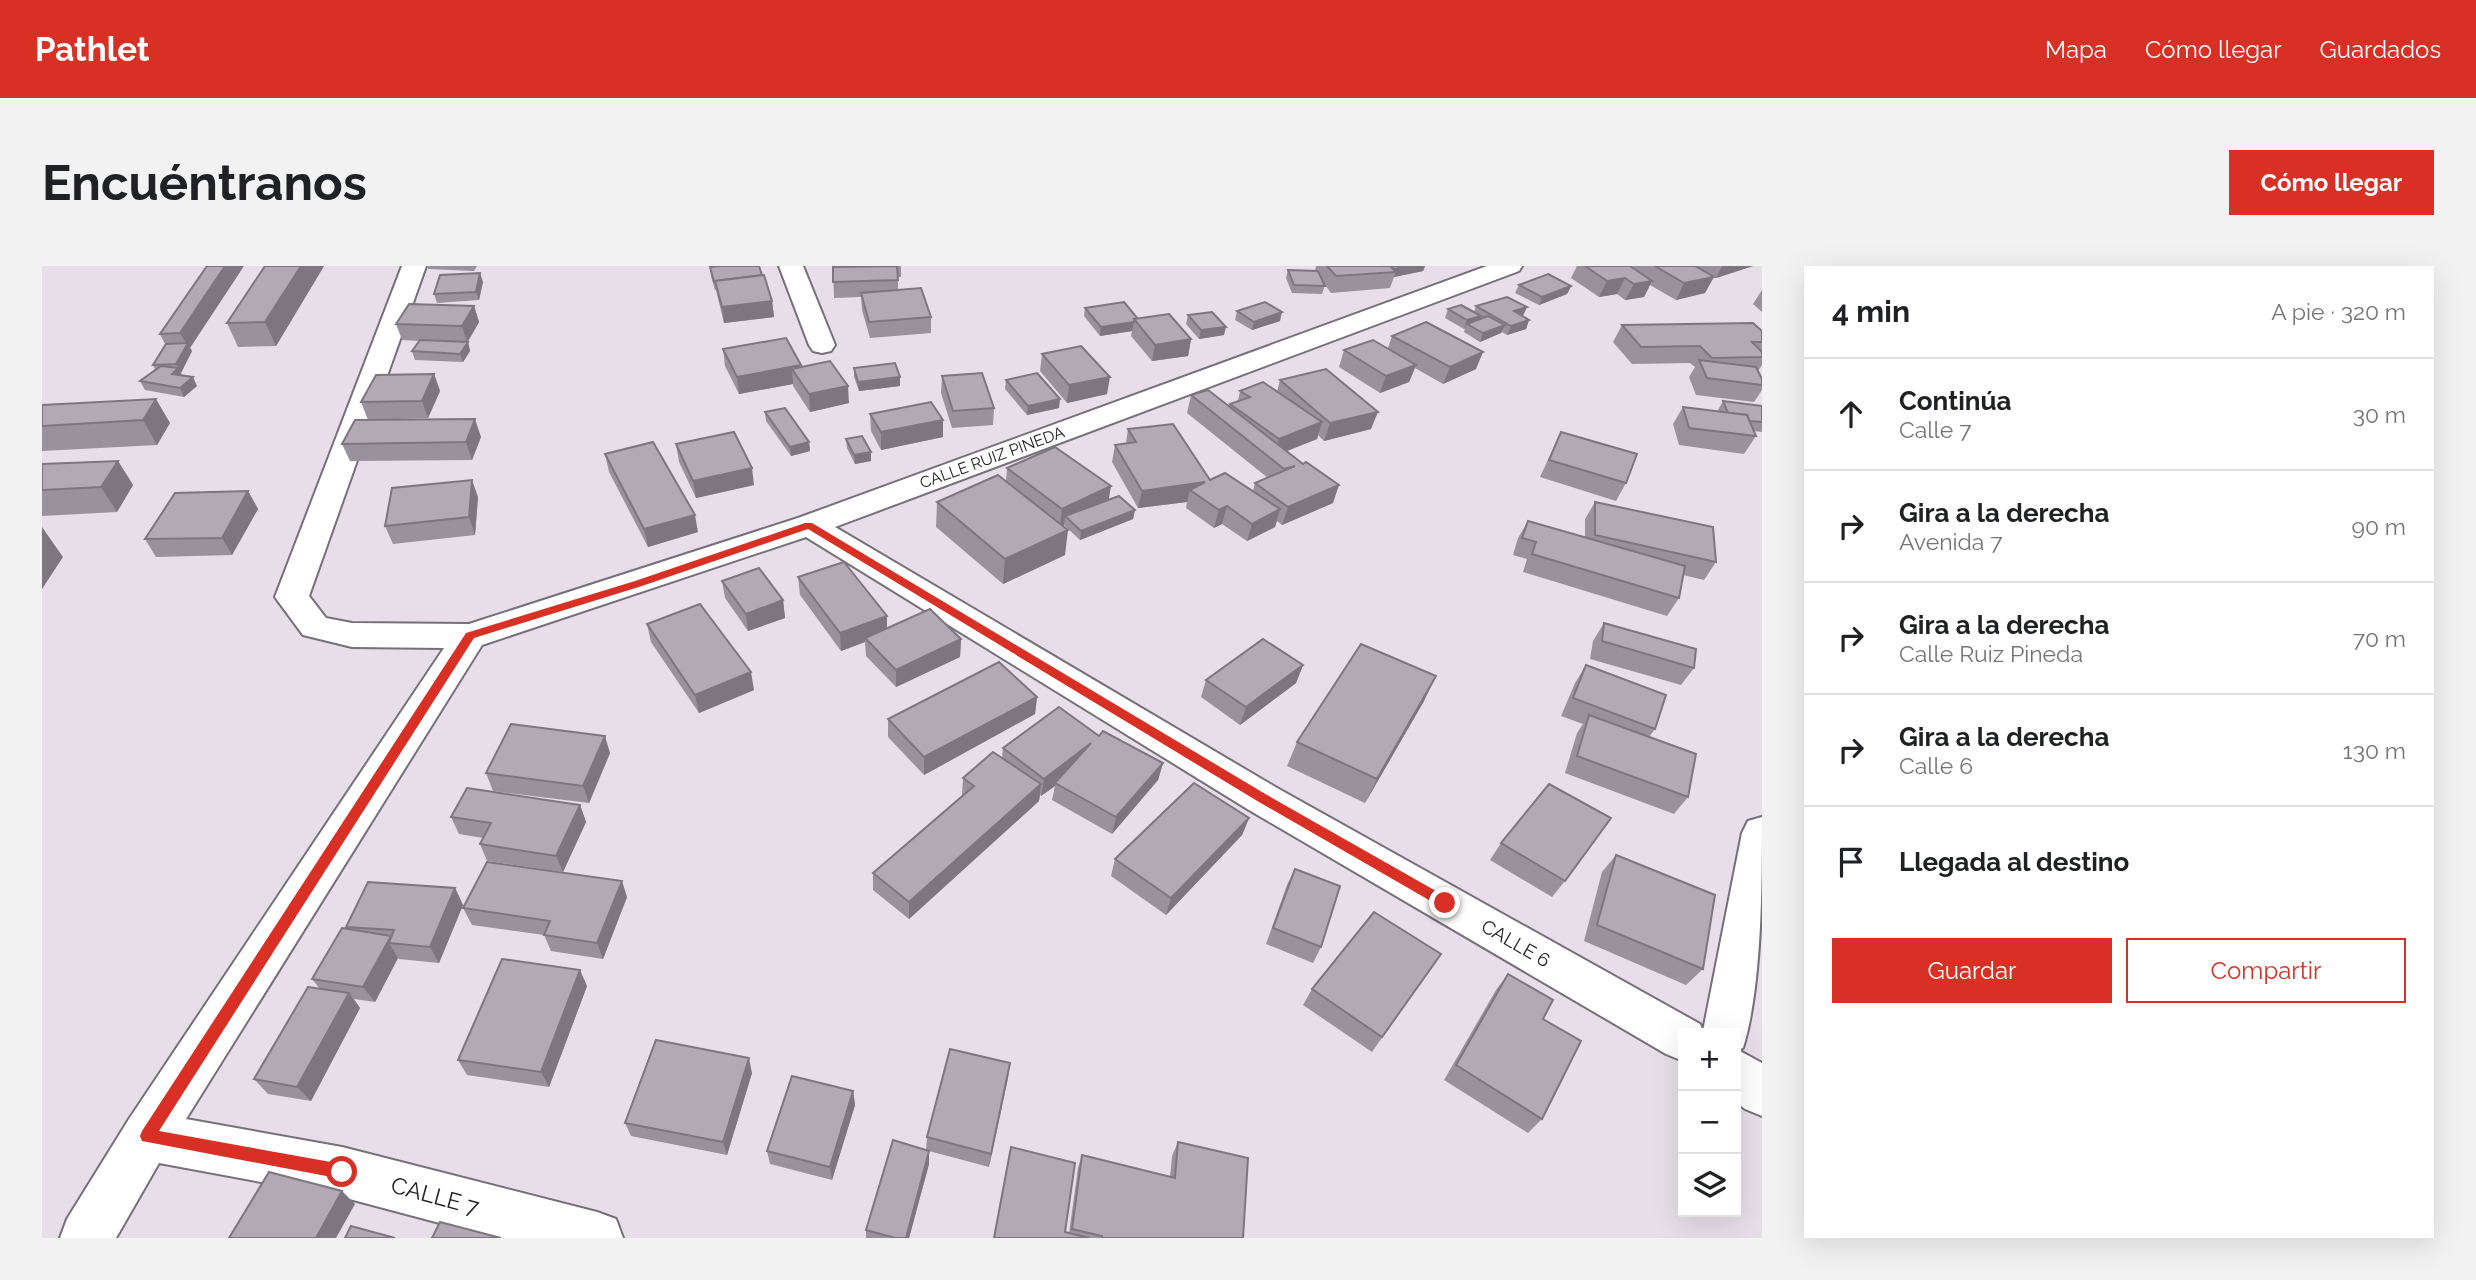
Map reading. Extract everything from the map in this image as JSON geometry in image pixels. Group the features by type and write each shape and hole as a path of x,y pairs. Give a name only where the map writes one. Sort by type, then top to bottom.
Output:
{"street":[{"name":"CALLE RUIZ PINEDA","path":"414,266 292,597 315,627 352,635 470,636 809,525 1510,266"},
{"path":"792,266 822,345"},
{"name":"CALLE 6","path":"809,525 1263,799 1678,1036"},
{"path":"86,1238 148,1136 470,636"},
{"path":"1727,1028 1762,833"},
{"path":"1741,1076 1762,1093"},
{"name":"CALLE 7","path":"148,1136 342,1172 597,1238"}],"building":[{"path":"207,266 225,266 180,333 160,334"},
{"path":"265,266 301,266 265,322 227,323"},
{"path":"759,266 762,275 714,282 710,267"},
{"path":"897,266 898,280 833,282 833,267"},
{"path":"1327,266 1390,266 1396,272 1336,276"},
{"path":"1585,266 1630,266 1652,281 1634,284 1625,278 1607,281"},
{"path":"1655,266 1695,266 1714,277 1684,283"},
{"path":"1288,270 1318,271 1325,286 1294,285"},
{"path":"480,273 476,292 434,294 440,275"},
{"path":"1548,274 1571,286 1542,297 1519,285"},
{"path":"764,275 772,301 722,307 715,281"},
{"path":"921,288 931,317 869,322 861,293"},
{"path":"1507,297 1527,307 1514,311 1529,320 1511,326 1476,306"},
{"path":"1124,302 1138,319 1134,319 1134,322 1101,327 1085,308"},
{"path":"1265,302 1282,312 1254,322 1237,311"},
{"path":"409,304 474,306 462,326 396,324"},
{"path":"1461,305 1481,316 1467,320 1448,309"},
{"path":"1212,312 1226,327 1201,330 1188,315"},
{"path":"1169,314 1191,339 1155,345 1134,319"},
{"path":"1488,316 1505,325 1483,333 1467,324"},
{"path":"1426,322 1483,352 1450,367 1392,336"},
{"path":"1753,323 1762,331 1762,342 1752,342 1762,352 1762,357 1712,358 1700,346 1641,347 1622,325"},
{"path":"786,338 801,365 737,377 723,349"},
{"path":"420,340 468,342 460,354 412,351"},
{"path":"1373,340 1416,365 1386,376 1344,350"},
{"path":"188,343 176,364 153,365 166,344"},
{"path":"1081,346 1110,377 1069,385 1042,354"},
{"path":"1699,360 1756,367 1762,385 1707,378"},
{"path":"830,361 848,386 809,394 792,369"},
{"path":"895,363 900,377 858,382 854,368"},
{"path":"161,366 178,368 172,374 193,377 180,388 140,381"},
{"path":"1326,369 1378,412 1330,423 1280,380"},
{"path":"982,373 994,408 953,411 942,376"},
{"path":"1037,373 1060,399 1028,406 1006,380"},
{"path":"434,374 422,401 361,402 376,375"},
{"path":"1263,382 1322,422 1279,439 1230,404 1250,397 1240,391"},
{"path":"1208,390 1303,464 1306,462 1339,485 1288,507 1255,483 1295,466 1284,469 1191,395"},
{"path":"156,399 143,420 42,426 42,405"},
{"path":"1723,401 1762,406 1762,422 1749,421 1747,415 1728,413"},
{"path":"931,402 943,420 881,432 870,414"},
{"path":"1683,407 1747,415 1756,436 1689,428"},
{"path":"785,408 809,442 790,447 765,412"},
{"path":"475,419 466,442 342,444 355,420"},
{"path":"1173,424 1210,480 1225,473 1280,509 1252,524 1227,506 1219,510 1190,490 1205,482 1142,491 1115,445 1136,442 1128,429"},
{"path":"734,432 752,468 693,481 676,444"},
{"path":"1561,432 1637,454 1626,483 1549,460"},
{"path":"862,436 871,452 854,455 846,439"},
{"path":"653,442 695,515 644,529 605,454"},
{"path":"1055,447 1111,486 1062,509 1007,468"},
{"path":"118,461 101,487 42,490 42,464"},
{"path":"998,475 1068,530 1005,559 937,502"},
{"path":"472,480 469,517 385,526 392,488"},
{"path":"248,491 222,538 145,539 175,493"},
{"path":"1119,496 1135,510 1081,531 1065,516"},
{"path":"1595,502 1713,527 1716,562 1595,535"},
{"path":"1528,521 1685,566 1679,598 1532,554 1536,542 1522,538"},
{"path":"844,562 887,616 840,633 798,577"},
{"path":"759,568 783,600 746,614 722,581"},
{"path":"700,604 751,672 695,695 647,624"},
{"path":"930,609 961,639 896,670 865,638"},
{"path":"1604,623 1696,649 1694,668 1602,641"},
{"path":"1263,639 1303,665 1246,707 1206,680"},
{"path":"1361,644 1436,676 1377,779 1297,742"},
{"path":"999,662 1037,697 924,757 888,719"},
{"path":"1586,665 1666,695 1655,729 1573,698"},
{"path":"1059,707 1099,736 1103,731 1163,763 1116,817 1055,783 1091,743 1044,779 1003,748"},
{"path":"1589,715 1696,754 1688,797 1577,756"},
{"path":"511,724 605,736 583,786 486,773"},
{"path":"993,752 1041,784 909,902 873,873 974,786 963,778"},
{"path":"1194,783 1249,818 1171,898 1115,859"},
{"path":"1549,784 1611,818 1565,881 1501,843"},
{"path":"467,788 580,805 556,856 480,844 491,823 451,817"},
{"path":"1616,855 1715,895 1703,969 1597,925"},
{"path":"487,862 622,881 597,943 544,935 550,921 463,908"},
{"path":"1295,869 1340,886 1321,947 1273,928"},
{"path":"368,882 455,888 430,947 389,943 394,930 346,927"},
{"path":"1374,912 1441,954 1382,1037 1312,989"},
{"path":"342,928 391,936 363,987 312,979"},
{"path":"502,959 580,970 541,1072 458,1060"},
{"path":"1508,974 1553,1000 1543,1019 1581,1041 1542,1119 1456,1065"},
{"path":"308,987 349,993 297,1087 254,1079"},
{"path":"656,1040 749,1058 723,1142 625,1123"},
{"path":"950,1049 1010,1063 991,1154 927,1137"},
{"path":"792,1076 853,1091 830,1167 767,1151"},
{"path":"893,1140 929,1151 906,1238 895,1238 866,1230"},
{"path":"1178,1142 1248,1158 1243,1238 1102,1238 1072,1229 1082,1155 1175,1178"},
{"path":"1011,1147 1075,1163 1065,1232 1089,1238 994,1238"},
{"path":"269,1172 342,1191 316,1238 229,1238"},
{"path":"440,1222 501,1238 432,1238"},
{"path":"351,1226 395,1238 345,1238"}],"route":[{"path":"342,1172 148,1136 470,636 809,525 1263,799 1445,903"}]}
